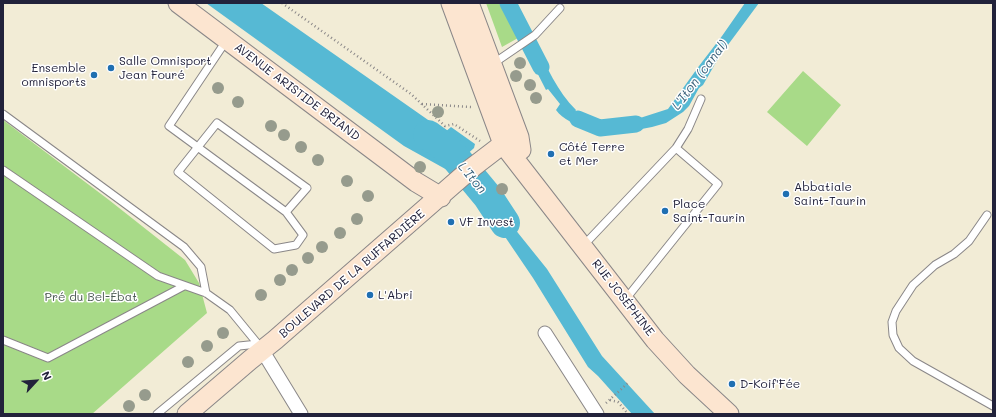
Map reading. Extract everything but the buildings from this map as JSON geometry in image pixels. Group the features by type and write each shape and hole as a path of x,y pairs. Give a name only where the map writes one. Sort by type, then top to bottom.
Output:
{"main road":[{"name":"AVENUE ARISTIDE BRIAND","path":"178,3 416,182 441,197"},
{"path":"451,3 490,108 511,141"},
{"path":"469,3 492,65 511,141"},
{"name":"BOULEVARD DE LA BUFFARDIÈRE","path":"187,414 260,347 274,340 473,168 511,141"},
{"name":"RUE JOSÉPHINE","path":"511,141 526,173 655,340 687,375 729,414"},
{"path":"415,219 416,182"}],"street":[{"path":"545,333 597,414"},
{"path":"260,347 301,414"}],"lane":[{"path":"492,65 535,35 560,8"},
{"path":"227,39 168,126 198,147 286,212 303,235 296,245 274,249 178,172 198,147 217,123 308,188 286,212"},
{"path":"583,246 676,148 688,130 702,98"},
{"path":"3,114 184,247 201,266 206,293"},
{"path":"625,300 718,184 676,148"},
{"path":"3,170 158,276 206,293 230,310 260,347"},
{"path":"987,215 969,241 954,254 935,265 913,286 896,311 892,322 893,335 899,348 913,361 993,406"},
{"path":"3,340 48,358 184,286"},
{"path":"157,414 239,346 260,347"}],"path":[{"path":"282,3 411,94 445,126 454,124 480,142 478,147"},
{"path":"422,104 490,108"},
{"path":"614,394 628,383"},
{"path":"610,400 618,402 628,414"}],"green space":[{"path":"486,3 500,3 518,38 502,47"},
{"path":"803,71 841,105 807,146 767,112"},
{"name":"Pré du Bel-Ébat","path":"3,120 109,200 185,260 199,283 207,313 92,414 3,414"}],"water":[{"path":"206,3 261,3 431,122 444,133 451,127 475,144 474,148 449,171 404,146"},
{"path":"502,3 516,3 530,31 520,37"},
{"path":"745,3 759,3 719,57 703,85 699,88 689,106 683,112 666,123 626,132 610,133 617,120 640,118 668,109"},
{"path":"535,43 553,78 563,95 576,110 575,112 590,119 604,120 597,134 589,128 587,130 570,122 556,110 560,104 548,89 546,90 525,49"},
{"path":"487,185 506,218 547,269 602,356 655,414 632,414 588,367 533,278 476,194"}],"waterway":[{"name":"L'Iton (canal)","path":"508,3 541,67"},
{"name":"L'Iton (canal)","path":"578,119 600,128 636,124"},
{"name":"L'Iton","path":"428,135 449,150 488,197 505,223"}],"place":[{"name":"Salle Omnisport Jean Fouré","path":"111,68"},
{"name":"Ensemble omnisports","path":"94,75"},
{"name":"Côté Terre et Mer","path":"551,154"},
{"name":"Abbatiale Saint-Taurin","path":"786,194"},
{"name":"Place Saint-Taurin","path":"665,211"},
{"name":"VF Invest","path":"451,222"},
{"name":"L'Abri","path":"370,295"},
{"name":"D-Koif'Fée","path":"732,384"}]}
